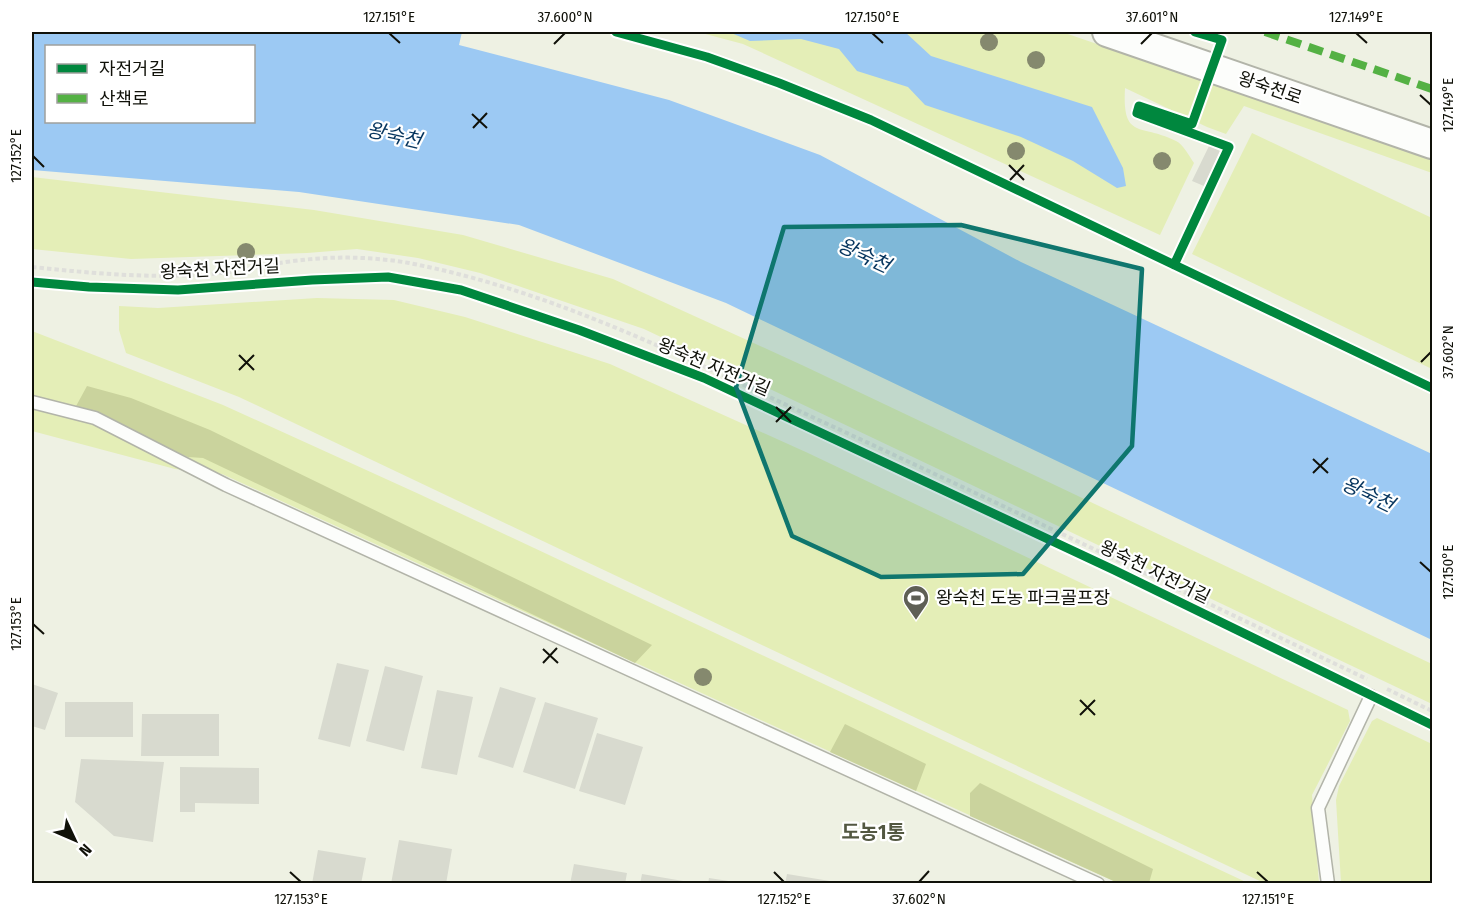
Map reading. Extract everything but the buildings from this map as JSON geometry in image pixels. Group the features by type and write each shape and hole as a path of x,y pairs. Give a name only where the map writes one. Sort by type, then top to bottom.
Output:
{"street":[{"name":"왕숙천로","path":"1107,32 1432,144"}],"lane":[{"path":"32,402 95,418 226,484 1098,884"},
{"path":"1328,884 1318,808 1371,696"}],"path":[{"path":"32,267 150,277 212,274 304,260 357,257 408,263 528,294 667,349 1368,680"},
{"path":"1379,685 1432,711"}],"highlighted area":[{"path":"961,225 1142,269 1132,446 1023,574 881,577 792,536 736,387 784,227"}],"green space":[{"path":"698,32 1062,32 1432,159 1432,173 1244,106 1226,134 1125,88 1125,105 1131,123 1136,128 1179,143 1194,163 1160,235 743,44"},
{"path":"1252,133 1432,218 1432,369 1192,254"},
{"path":"32,177 314,210 463,235 613,279 804,366 1432,664 1432,704 644,329 480,273 418,258 357,249 131,259 32,249"},
{"name":"왕숙천 도농 파크골프장","path":"317,298 394,300 465,317 610,364 808,453 1348,710 1350,721 1312,795 1319,883 1264,883 239,397 126,353 119,330 119,306 158,308"},
{"path":"32,331 223,405 419,494 1248,883 1118,883 222,474 175,469 32,431"},
{"path":"87,386 131,398 210,430 652,645 635,663 203,458 188,457 75,408"},
{"path":"1377,718 1432,744 1432,883 1341,883 1336,800 1339,786 1372,721"},
{"path":"845,724 926,764 916,791 830,752"},
{"path":"980,783 1153,869 1149,883 1118,883 970,816 970,793"}],"water":[{"name":"왕숙천","path":"32,32 462,32 459,45 669,100 820,155 1021,262 1432,454 1432,640 726,303 519,225 299,192 32,170"},
{"path":"729,32 905,32 931,56 1092,107 1123,168 1126,186 1117,188 1073,161 1021,137 925,105 908,87 857,71 839,49 801,39 750,41"}],"marked path":[{"path":"1265,32 1432,89"}],"cycle path":[{"path":"616,32 707,57 871,120 1432,388"},
{"path":"1174,265 1229,147 1137,113 1139,106 1192,124 1222,40 1195,32"},
{"name":"왕숙천 자전거길","path":"32,282 89,287 178,290 388,277 461,290 579,330 704,378 1114,570 1432,725"}],"place":[{"name":"왕숙천 도농 파크골프장","path":"916,621"}],"district":[{"name":"도농1통","path":"873,832"}]}
